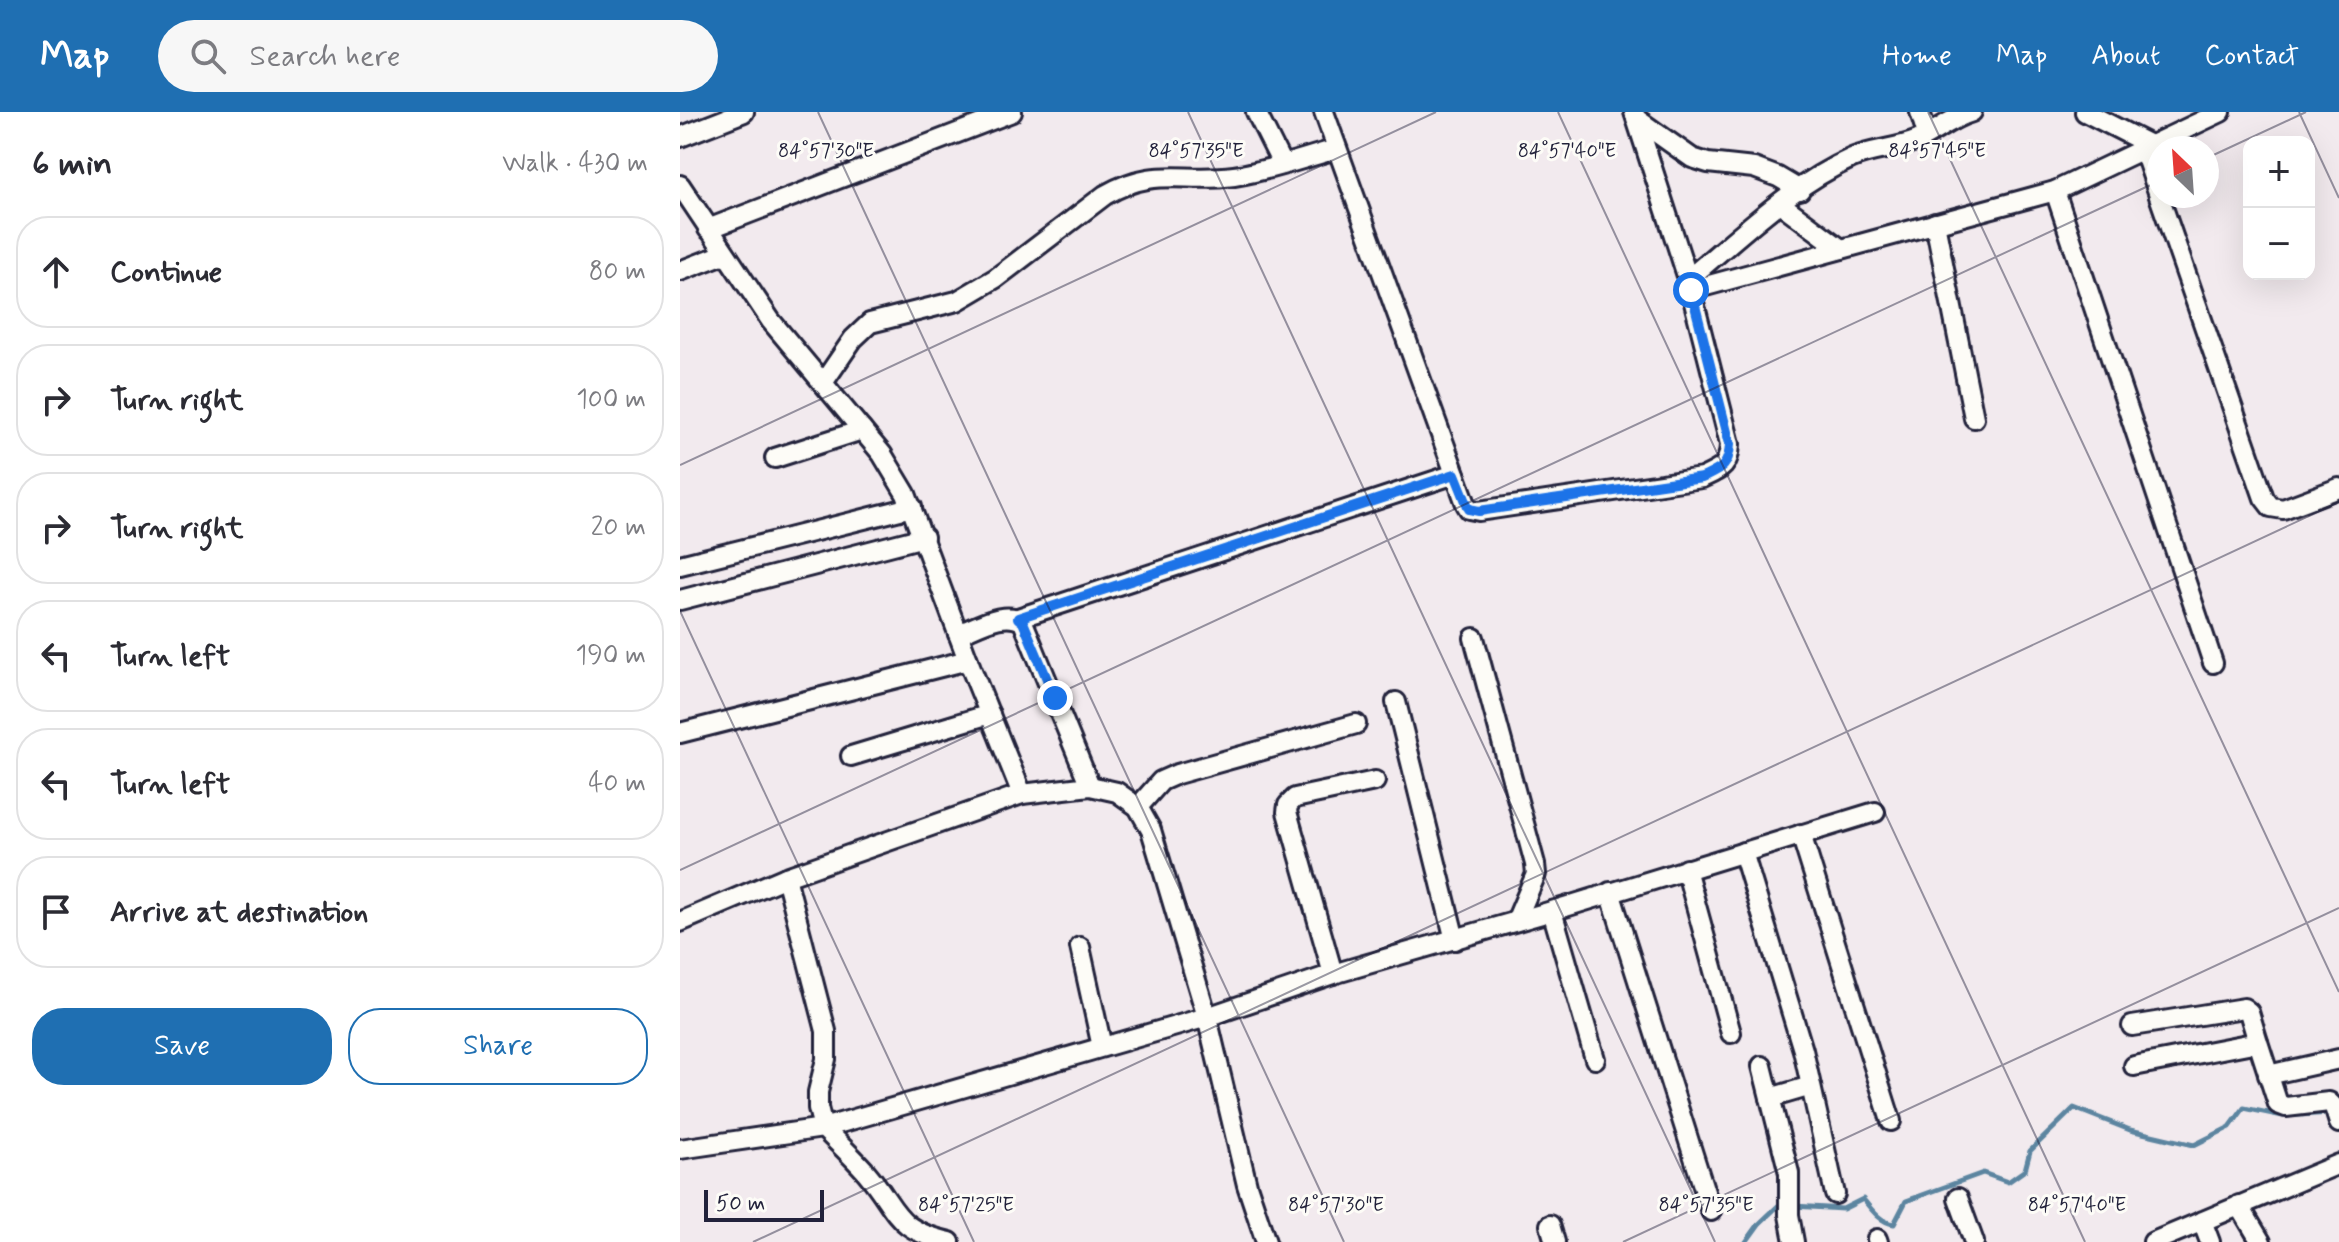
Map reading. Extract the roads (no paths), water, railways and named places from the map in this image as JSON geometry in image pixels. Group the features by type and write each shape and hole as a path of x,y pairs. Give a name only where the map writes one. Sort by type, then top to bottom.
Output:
{"street":[{"path":"680,137 744,112"},
{"path":"708,229 1012,112"},
{"path":"1256,112 1282,164"},
{"path":"1324,112 1466,504 1469,509 1479,511 1702,478 1721,469 1730,458 1730,444 1689,284 1636,116"},
{"path":"1920,112 1927,134"},
{"path":"1689,284 1781,204 1852,158 1908,143 1972,112"},
{"path":"2085,112 2146,146 2147,150"},
{"path":"1689,284 1841,249 2055,191 2221,112"},
{"path":"1636,116 1692,158 1754,168 1800,190"},
{"path":"823,383 853,339 870,323 957,301 996,278 1123,184 1155,176 1229,176 1337,149"},
{"path":"680,185 771,321 882,454 912,507 958,634 1022,794"},
{"path":"2055,191 2213,663"},
{"path":"1781,204 1841,249"},
{"path":"2164,208 2264,498 2271,507 2283,509 2339,488"},
{"path":"1935,223 1974,418"},
{"path":"680,271 724,254"},
{"path":"775,458 862,430"},
{"path":"958,634 1002,617 1018,618 1455,474"},
{"path":"680,565 912,507"},
{"path":"680,600 924,537"},
{"path":"1018,618 1023,622 1090,786"},
{"path":"1474,638 1535,864 1536,874 1516,921"},
{"path":"680,733 968,660"},
{"path":"1396,702 1455,940"},
{"path":"851,756 990,714"},
{"path":"1138,807 1161,781 1177,774 1356,724"},
{"path":"1333,974 1287,812 1288,805 1295,798 1375,781"},
{"path":"680,922 786,877 1022,794 1090,786 1117,792 1138,807 1151,830 1207,1017 1247,1185 1266,1242"},
{"path":"680,1149 823,1128 1207,1017 1333,974 1875,812"},
{"path":"1801,834 1891,1121"},
{"path":"1743,852 1803,1050 1835,1194"},
{"path":"1686,869 1731,1033"},
{"path":"786,877 826,1031 826,1059 818,1092 823,1128 868,1174 893,1212 928,1240 950,1242"},
{"path":"1610,892 1711,1211"},
{"path":"1552,911 1595,1059"},
{"path":"1080,947 1102,1047"},
{"path":"2132,1026 2244,1008 2249,1012 2278,1104 2298,1107 2319,1101 2329,1102 2336,1115"},
{"path":"2134,1066 2258,1042"},
{"path":"2268,1075 2339,1059"},
{"path":"1762,1066 1789,1173 1789,1207 1794,1242"},
{"path":"1770,1098 1811,1086"},
{"path":"2162,1240 2339,1164"},
{"path":"1958,1198 1974,1242"},
{"path":"2239,1205 2261,1242"},
{"path":"2202,1221 2210,1242"}],"waterway":[{"path":"1794,1206 1843,1209 1863,1199 1880,1218 1894,1224 1906,1201 1983,1173 2008,1182 2025,1170 2030,1151 2074,1108 2130,1130 2194,1145 2230,1127 2244,1108 2283,1116 2331,1113"},
{"path":"1746,1242 1759,1224 1780,1204 1784,1205"}]}
